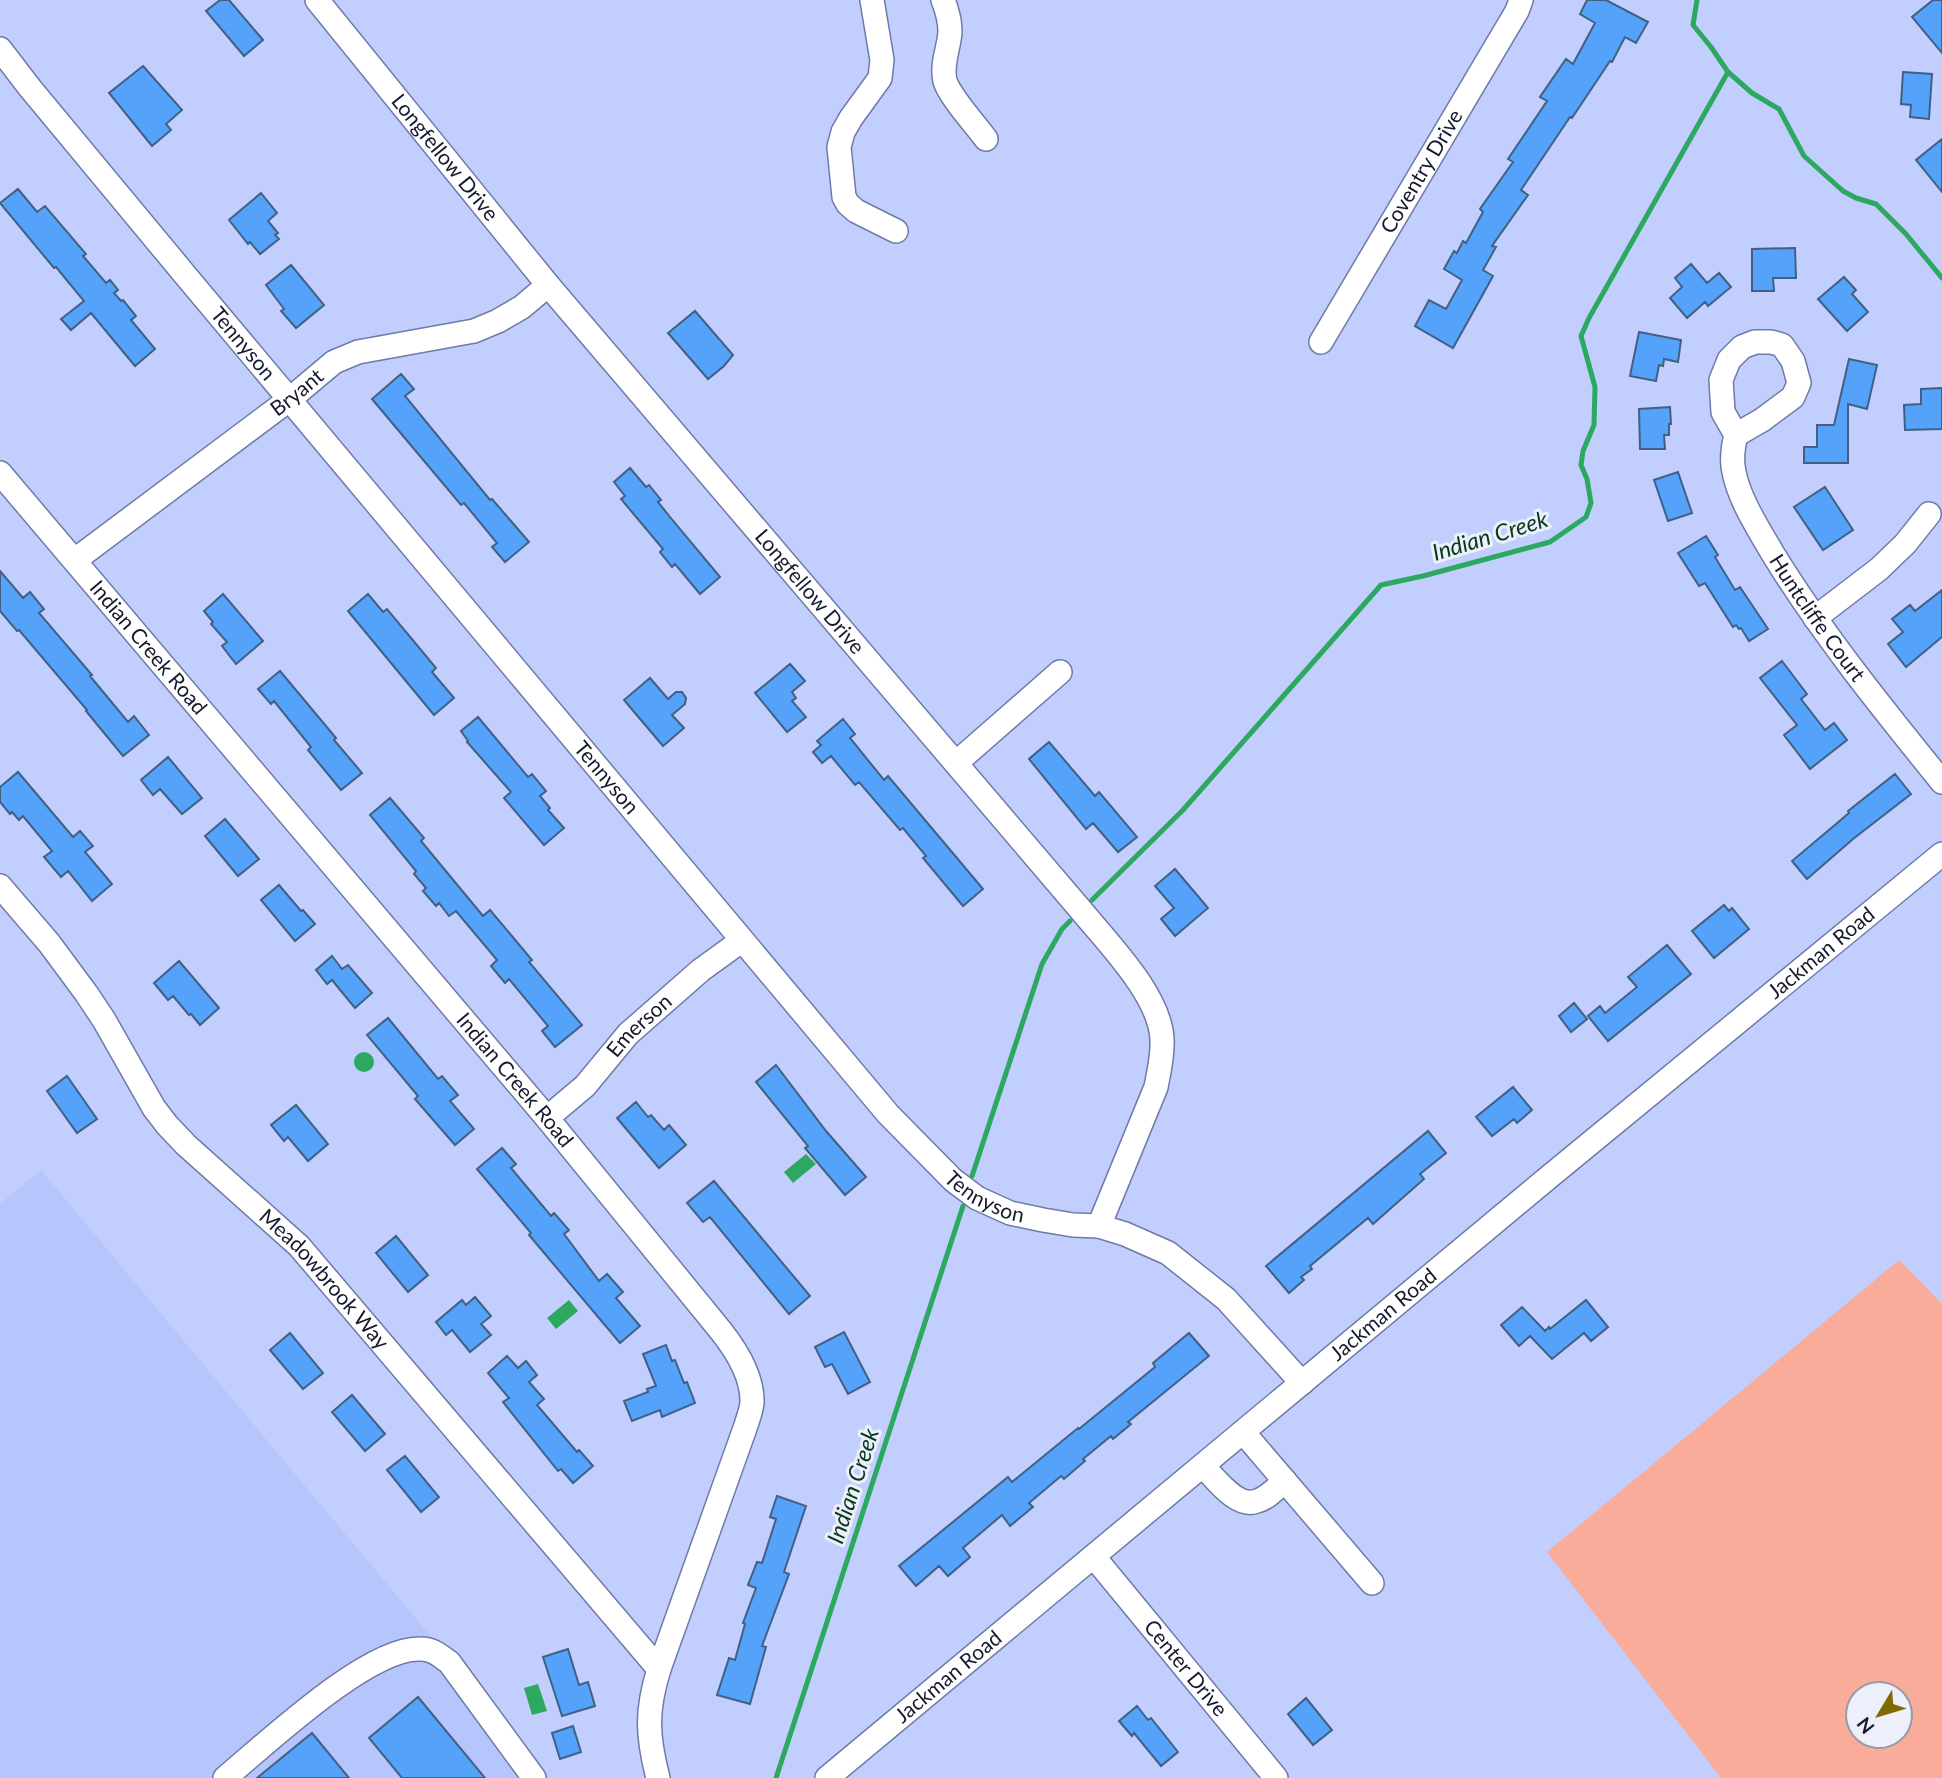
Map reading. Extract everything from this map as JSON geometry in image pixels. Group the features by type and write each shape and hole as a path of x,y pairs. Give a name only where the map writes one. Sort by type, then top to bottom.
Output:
{"street":[{"name":"Longfellow Drive","path":"317,0 548,285 1138,979 1154,1008 1163,1038 1161,1063 1156,1087 1099,1226"},
{"path":"872,0 882,60 880,78 850,118 843,132 839,148 844,197 856,211 896,231"},
{"path":"943,0 950,30 944,78 948,89 986,139"},
{"name":"Coventry Drive","path":"1321,342 1517,11 1521,0"},
{"name":"Tennyson","path":"0,49 741,941 888,1114 953,1180 977,1198 1010,1213 1063,1223 1099,1226 1125,1234 1168,1254 1226,1299 1302,1383"},
{"name":"Bryant","path":"75,560 290,399 334,362 358,352 474,331 522,307 548,285"},
{"name":"Huntcliffe Court","path":"1736,435 1732,448 1734,472 1758,529 1798,595 1856,677 1942,782"},
{"name":"Indian Creek Road","path":"0,472 547,1118 740,1356 752,1403 652,1692 648,1729 657,1778"},
{"path":"1815,618 1879,569 1905,544 1929,514"},
{"path":"956,763 1060,673"},
{"name":"Jackman Road","path":"827,1778 1942,854"},
{"name":"Meadowbrook Way","path":"0,886 49,943 86,993 154,1108 167,1125 299,1246 659,1669"},
{"name":"Emerson","path":"547,1118 585,1086 628,1034 701,970 741,941"},
{"path":"1243,1433 1372,1583"},
{"path":"1203,1466 1228,1491 1247,1502 1261,1500 1284,1481"},
{"name":"Center Drive","path":"1094,1557 1276,1778"},
{"path":"225,1778 341,1682 372,1664 419,1648 434,1651 449,1662 534,1778"}],"shaded area":[{"path":"364,1052 371,1055 374,1062 371,1069 364,1072 357,1069 354,1062 357,1055"},
{"path":"806,1154 816,1164 793,1183 784,1172"},
{"path":"41,1170 549,1778 0,1778 0,1204"},
{"path":"1899,1260 1942,1304 1942,1778 1721,1778 1547,1552"},
{"path":"569,1300 578,1311 556,1329 547,1318"},
{"path":"538,1684 547,1711 532,1715 524,1688"}],"building":[{"path":"220,0 229,0 263,40 244,56 206,11"},
{"path":"1587,0 1606,0 1648,22 1636,43 1625,37 1612,62 1610,61 1572,118 1570,117 1521,190 1528,195 1492,246 1496,247 1483,270 1493,276 1453,348 1415,326 1429,300 1446,309 1462,280 1444,269 1454,251 1457,253 1463,241 1466,243 1483,212 1480,209 1513,162 1508,159 1547,101 1540,97 1566,59 1573,64 1595,23 1580,14"},
{"path":"1933,0 1942,0 1942,53 1912,17"},
{"path":"143,66 182,110 166,124 171,130 152,146 109,93"},
{"path":"1903,72 1932,74 1929,119 1910,117 1911,105 1901,104"},
{"path":"1942,139 1942,192 1916,160"},
{"path":"18,189 37,212 45,206 86,254 83,256 106,283 110,280 118,290 114,293 136,316 131,320 155,349 135,366 91,313 71,330 61,319 84,301 0,203"},
{"path":"261,193 277,213 268,221 278,233 275,235 279,239 260,254 250,242 248,244 229,220"},
{"path":"1795,248 1796,278 1773,278 1774,291 1752,291 1752,249"},
{"path":"1691,264 1707,283 1719,273 1731,287 1708,306 1705,302 1687,318 1670,298 1682,287 1675,278"},
{"path":"291,265 324,305 296,328 281,311 284,309 266,285"},
{"path":"1844,277 1856,290 1852,294 1868,312 1847,331 1818,299"},
{"path":"695,311 733,355 708,379 668,333"},
{"path":"1639,332 1681,340 1678,362 1664,359 1663,366 1659,365 1656,381 1630,376"},
{"path":"1849,359 1877,365 1867,409 1848,404 1848,463 1804,463 1804,447 1817,447 1817,425 1834,425"},
{"path":"401,374 414,389 405,396 490,500 492,499 529,542 505,562 492,547 497,543 464,503 461,505 372,399"},
{"path":"1942,388 1942,429 1905,430 1904,405 1921,404 1921,389"},
{"path":"1670,407 1671,424 1669,435 1664,435 1665,449 1640,449 1639,409"},
{"path":"630,468 646,487 649,485 661,500 658,502 720,577 700,594 675,564 672,567 660,552 663,549 621,499 625,496 614,482"},
{"path":"1678,472 1692,513 1668,521 1654,480"},
{"path":"1825,487 1853,530 1823,550 1794,507"},
{"path":"1706,536 1735,590 1740,587 1768,629 1749,641 1741,628 1736,625 1733,627 1705,583 1699,586 1678,553"},
{"path":"0,571 23,598 30,592 44,609 39,613 128,722 134,716 149,735 123,756 87,710 0,611"},
{"path":"1942,590 1942,637 1906,667 1888,644 1903,632 1892,619 1910,605 1915,611"},
{"path":"223,594 263,641 236,664 222,646 227,642 211,624 213,622 204,611"},
{"path":"368,594 383,612 387,609 436,668 432,672 454,698 434,715 348,611"},
{"path":"1782,661 1807,694 1801,699 1825,730 1834,723 1847,740 1810,769 1784,735 1797,725 1760,678"},
{"path":"790,664 805,681 792,692 796,698 792,701 806,717 787,732 755,693"},
{"path":"280,671 362,773 341,790 308,750 311,747 274,701 271,704 258,689"},
{"path":"650,678 668,699 676,692 682,692 686,698 685,704 672,715 684,728 663,746 624,700"},
{"path":"478,717 528,777 532,774 546,791 540,796 564,828 544,845 504,798 511,792 467,742 461,731"},
{"path":"843,719 855,734 850,738 884,780 888,776 983,889 963,906 923,858 926,856 903,828 900,830 859,782 855,785 831,756 822,763 813,752 821,745 817,741"},
{"path":"1049,742 1095,796 1099,792 1137,837 1118,852 1093,823 1086,829 1029,759"},
{"path":"168,757 202,798 182,814 160,789 153,795 141,780"},
{"path":"18,772 73,837 80,831 93,846 85,852 112,884 92,901 68,871 61,877 44,857 52,851 23,816 19,820 0,802 0,787"},
{"path":"1895,774 1911,794 1807,879 1792,861"},
{"path":"390,798 424,838 421,841 483,916 490,910 582,1025 555,1047 542,1031 548,1026 509,979 505,983 491,966 497,960 456,911 449,916 439,903 436,906 423,891 426,888 414,874 416,871 370,815"},
{"path":"225,819 259,859 238,876 205,836"},
{"path":"1175,869 1208,908 1175,936 1161,919 1174,908 1155,886"},
{"path":"279,885 315,924 295,941 261,900"},
{"path":"1724,905 1729,911 1732,908 1749,929 1714,958 1692,931"},
{"path":"1667,945 1691,974 1608,1041 1588,1016 1600,1006 1605,1013 1637,987 1628,977"},
{"path":"332,956 342,969 348,965 372,993 355,1008 332,980 327,984 316,970"},
{"path":"179,961 219,1008 200,1025 173,996 168,1000 154,983"},
{"path":"1574,1003 1587,1019 1571,1032 1559,1016"},
{"path":"388,1018 438,1079 442,1076 458,1095 450,1101 474,1129 455,1145 415,1099 418,1096 367,1035"},
{"path":"776,1065 826,1131 866,1177 845,1195 805,1148 808,1146 756,1082"},
{"path":"67,1076 97,1119 77,1133 47,1091"},
{"path":"1513,1087 1532,1110 1517,1123 1514,1119 1492,1136 1476,1117"},
{"path":"636,1102 648,1117 651,1115 664,1130 669,1125 686,1145 659,1168 617,1118"},
{"path":"296,1105 328,1144 308,1161 288,1137 284,1141 271,1125"},
{"path":"1428,1131 1446,1153 1420,1174 1424,1179 1373,1224 1368,1218 1310,1266 1312,1269 1301,1277 1304,1280 1289,1293 1266,1266"},
{"path":"502,1148 516,1164 511,1168 551,1216 554,1213 569,1230 564,1234 599,1281 607,1274 623,1292 616,1298 640,1326 620,1343 477,1169"},
{"path":"714,1181 810,1296 789,1314 710,1217 703,1222 687,1203"},
{"path":"396,1236 428,1275 408,1292 376,1253"},
{"path":"475,1297 491,1316 481,1324 491,1335 470,1352 452,1330 446,1335 436,1322 462,1300 466,1305"},
{"path":"1586,1300 1608,1327 1591,1341 1584,1333 1552,1359 1530,1336 1519,1346 1501,1325 1522,1307 1545,1331"},
{"path":"844,1332 870,1382 848,1394 832,1364 825,1367 815,1347"},
{"path":"290,1333 323,1373 303,1389 270,1350"},
{"path":"1189,1333 1209,1356 1128,1422 1131,1424 1113,1439 1111,1436 1064,1479 1061,1476 1029,1503 1033,1507 1010,1526 1002,1515 963,1548 970,1557 948,1576 939,1566 916,1586 899,1566 1008,1477 1012,1482 1079,1429 1155,1367 1153,1363"},
{"path":"666,1345 684,1383 687,1382 695,1403 662,1417 660,1410 632,1421 624,1401 656,1386 643,1354"},
{"path":"507,1356 518,1368 526,1361 537,1375 529,1382 544,1399 537,1405 577,1452 579,1450 593,1466 573,1483 561,1469 558,1471 503,1402 509,1398 488,1373"},
{"path":"352,1395 385,1434 365,1451 332,1412"},
{"path":"405,1456 439,1497 421,1512 387,1470"},
{"path":"777,1496 806,1506 784,1572 789,1574 762,1646 766,1647 750,1704 717,1695 729,1658 735,1660 745,1624 743,1623 756,1588 748,1585 757,1562 762,1563 776,1519 770,1517"},
{"path":"568,1649 579,1685 588,1682 595,1706 562,1716 543,1657"},
{"path":"418,1697 485,1778 402,1778 369,1738"},
{"path":"1306,1698 1332,1730 1313,1745 1288,1714"},
{"path":"1137,1706 1148,1720 1151,1718 1178,1752 1161,1766 1134,1733 1132,1736 1119,1721"},
{"path":"573,1726 581,1752 560,1759 552,1733"},
{"path":"312,1733 349,1778 257,1778"}],"waterway":[{"name":"Indian Creek","path":"1092,900 1183,810 1381,585 1550,542 1586,517 1591,503 1587,479 1581,465 1583,451 1594,425 1595,387 1581,336 1728,72 1693,25 1697,0"},
{"path":"1728,72 1752,93 1779,109 1804,156 1843,191 1876,204 1906,234 1942,278"},
{"name":"Indian Creek","path":"972,1176 1042,964 1062,929 1070,921"},
{"name":"Indian Creek","path":"776,1778 963,1206"}]}
